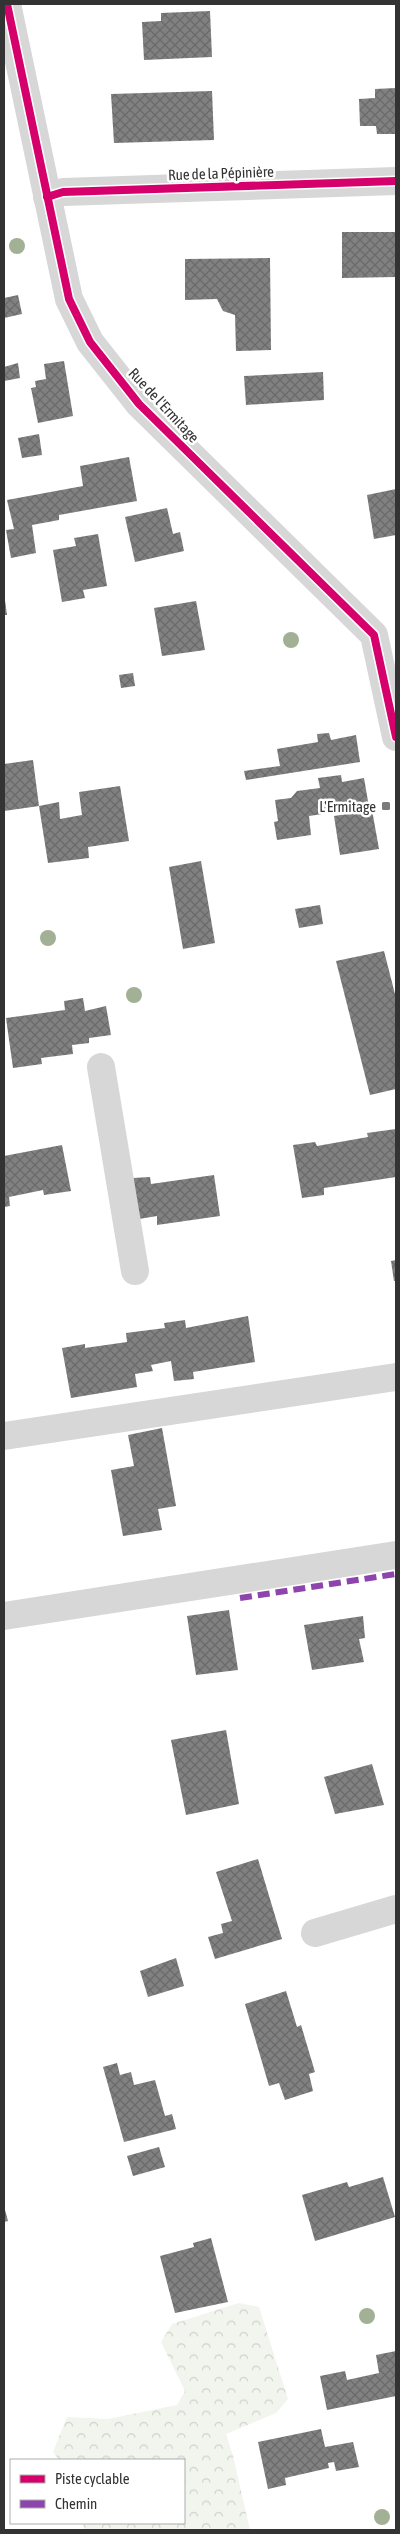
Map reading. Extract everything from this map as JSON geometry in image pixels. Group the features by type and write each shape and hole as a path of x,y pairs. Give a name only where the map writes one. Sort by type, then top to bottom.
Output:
{"street":[{"name":"Rue de l'Ermitage","path":"7,4 69,299 90,342 139,404 385,634 396,737"},
{"name":"Rue de la Pépinière","path":"47,197 63,192 396,181"},
{"path":"101,1066 135,1271"},
{"path":"4,1436 396,1377"},
{"path":"4,1616 396,1555"},
{"path":"315,1933 396,1908"}],"green space":[{"path":"239,2303 259,2307 288,2399 276,2413 226,2434 250,2530 84,2530 83,2524 185,2524 185,2459 58,2459 53,2452 67,2417 108,2419 177,2405 185,2391 161,2342 172,2324"}],"building":[{"path":"210,11 212,57 144,60 142,22 161,21 161,13"},
{"path":"396,88 396,134 377,134 376,126 360,126 359,99 375,98 375,89"},
{"path":"212,91 214,140 114,143 111,94"},
{"path":"342,232 396,232 396,277 342,278"},
{"path":"270,258 271,350 236,351 235,315 223,311 217,299 185,300 185,259"},
{"path":"18,295 22,314 4,318 4,298"},
{"path":"64,361 73,416 38,423 31,388 36,387 35,381 46,379 44,364"},
{"path":"18,363 20,378 4,381 4,367"},
{"path":"323,372 324,400 246,405 244,376"},
{"path":"39,434 42,455 22,458 18,438"},
{"path":"129,457 137,501 59,515 59,520 32,525 36,553 11,558 6,530 14,529 7,500 83,486 80,466"},
{"path":"396,489 396,535 374,539 367,495"},
{"path":"167,508 173,534 180,532 184,551 135,562 125,517"},
{"path":"98,534 107,586 83,590 85,598 62,602 53,550 76,546 74,538"},
{"path":"4,593 7,615 4,615"},
{"path":"196,601 205,650 162,656 154,608"},
{"path":"133,673 135,686 121,688 119,675"},
{"path":"329,733 331,740 356,735 360,762 246,780 244,771 280,766 277,749 318,742 317,734"},
{"path":"33,760 39,806 4,811 4,764"},
{"path":"341,775 342,782 364,778 369,807 309,816 311,835 277,840 274,822 278,821 275,800 291,798 297,791 320,788 318,778"},
{"path":"120,786 129,841 88,847 89,858 48,863 39,806 59,802 60,819 82,815 79,792"},
{"path":"372,810 379,849 340,855 334,816"},
{"path":"201,861 215,943 183,949 169,867"},
{"path":"320,905 323,924 299,928 295,909"},
{"path":"384,951 396,998 396,1089 370,1095 336,961"},
{"path":"83,998 85,1011 106,1006 111,1035 89,1038 89,1043 72,1045 73,1054 41,1058 42,1064 13,1068 6,1018 65,1010 64,1001"},
{"path":"396,1129 396,1177 324,1188 324,1195 302,1198 293,1145 315,1142 317,1146 368,1137 367,1133"},
{"path":"62,1145 71,1191 44,1195 43,1190 9,1197 10,1206 4,1207 4,1156"},
{"path":"214,1175 220,1216 157,1225 157,1216 139,1219 133,1178 150,1177 151,1184"},
{"path":"396,1260 396,1281 394,1281 391,1261"},
{"path":"248,1316 255,1362 193,1372 194,1379 174,1381 171,1361 151,1365 153,1371 135,1374 137,1387 71,1398 62,1348 85,1344 85,1348 127,1342 126,1333 165,1328 164,1323 185,1320 186,1328"},
{"path":"162,1428 176,1506 158,1509 162,1530 123,1536 111,1470 134,1466 128,1435"},
{"path":"229,1610 238,1670 196,1675 187,1616"},
{"path":"363,1616 365,1638 359,1639 364,1662 312,1670 304,1625"},
{"path":"226,1730 239,1804 186,1815 171,1740"},
{"path":"372,1764 384,1805 335,1814 324,1777"},
{"path":"258,1859 282,1939 215,1959 208,1937 223,1933 221,1924 232,1921 216,1872"},
{"path":"176,1958 184,1986 148,1997 140,1971"},
{"path":"286,1991 297,2027 301,2025 315,2072 309,2074 313,2091 285,2100 279,2083 269,2086 245,2004"},
{"path":"117,2063 120,2075 131,2072 134,2085 155,2080 165,2116 172,2114 176,2129 124,2142 103,2067"},
{"path":"159,2147 165,2167 133,2176 127,2156"},
{"path":"383,2177 395,2217 315,2241 302,2195 347,2182 349,2187"},
{"path":"4,2206 8,2221 4,2222"},
{"path":"211,2238 228,2302 175,2313 160,2256 194,2247 193,2243"},
{"path":"396,2351 396,2396 327,2410 320,2376 345,2371 347,2380 379,2373 376,2355"},
{"path":"321,2429 325,2447 353,2442 359,2467 336,2471 334,2462 328,2463 329,2468 285,2478 286,2485 268,2489 258,2442"}],"marked path":[{"path":"240,1598 396,1574"}],"cycle path":[{"path":"7,4 69,299 90,342 139,404 374,635 396,737"},
{"path":"47,197 63,192 396,181"}],"place":[{"name":"L'Ermitage","path":"386,806"}]}
